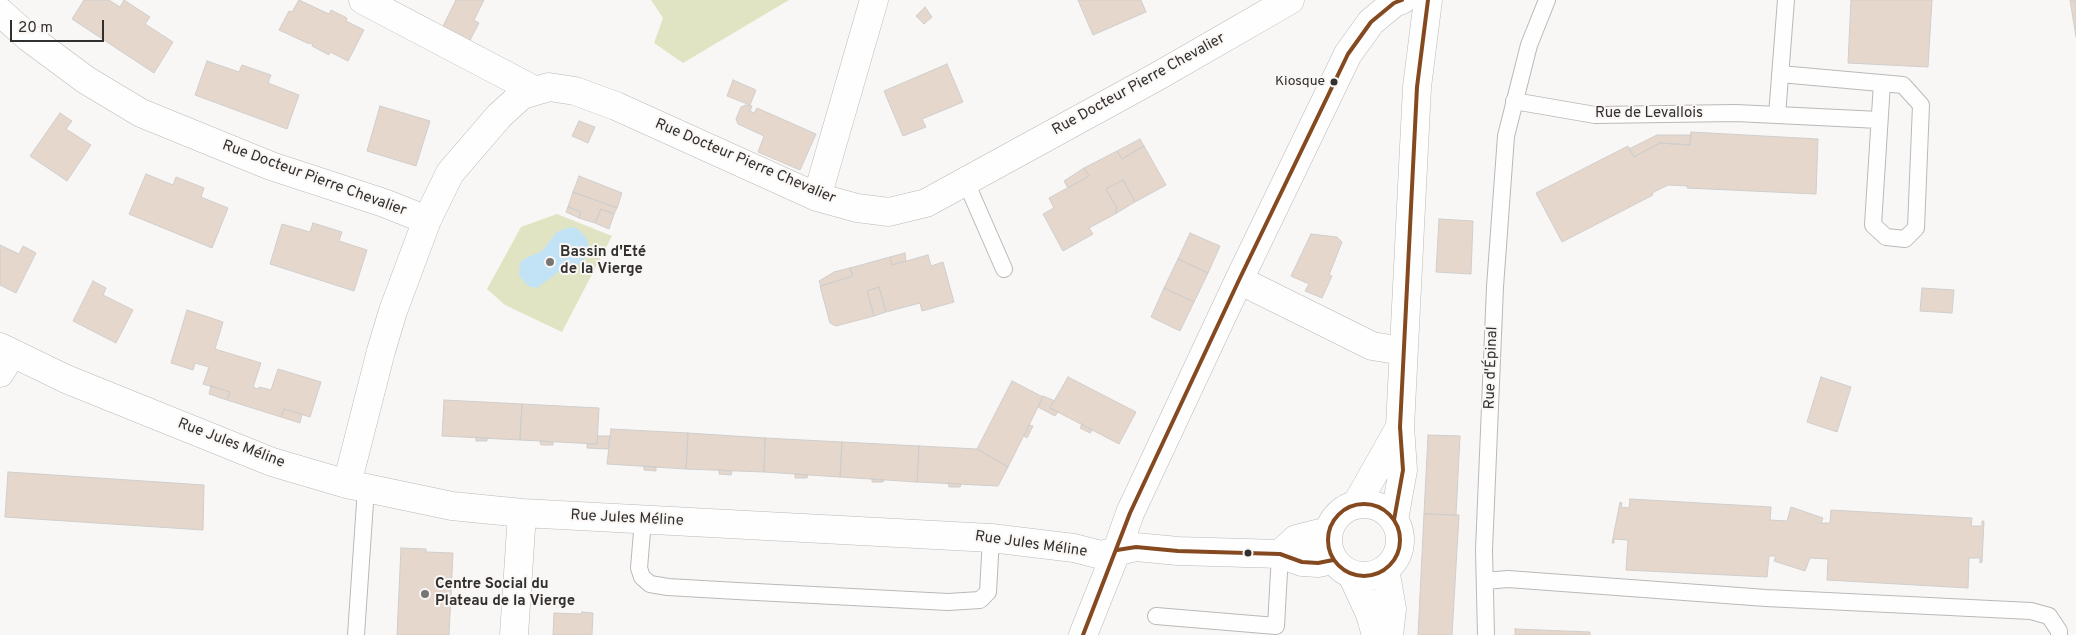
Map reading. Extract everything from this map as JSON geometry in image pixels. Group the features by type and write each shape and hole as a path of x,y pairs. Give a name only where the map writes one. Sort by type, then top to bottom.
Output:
{"street":[{"path":"364,0 536,91"},
{"path":"817,197 874,0"},
{"name":"Rue Docteur Pierre Chevalier","path":"357,486 381,351 393,311 427,220 450,174 493,124 522,95 549,87 575,90 625,110 817,197 857,208 889,212 926,203 966,182 1158,76 1290,0"},
{"path":"1083,635 1130,513 1238,280 1289,179 1348,54 1371,22 1394,3 1402,0"},
{"path":"1394,520 1403,470 1400,427 1403,350 1417,88 1428,0"},
{"name":"Rue Docteur Pierre Chevalier","path":"0,12 28,37 86,80 141,113 271,166 384,203 427,220"},
{"path":"1238,280 1372,346 1403,350"},
{"name":"Rue Jules Méline","path":"4,358 66,379 272,462 357,486 452,506 522,513 991,538 1074,548 1101,555 1136,547 1178,551 1280,554 1302,562 1342,567"},
{"path":"1356,505 1400,427"},
{"path":"1342,567 1363,576 1375,574 1385,569 1394,560 1400,546 1399,533 1394,520 1384,510 1371,505 1356,505 1344,509 1334,519 1328,531 1328,546 1370,614 1376,635"},
{"path":"514,635 522,513"},
{"path":"1280,554 1296,539 1328,531"},
{"path":"1385,569 1392,609 1389,635"}],"lane":[{"path":"1514,102 1528,45 1547,0"},
{"path":"1777,115 1786,0"},
{"path":"1780,74 1882,83 1903,85 1922,105 1916,228 1905,238 1886,237 1873,225 1882,83"},
{"name":"Rue de Levallois","path":"1514,102 1594,115 1736,113 1879,120"},
{"name":"Rue d'Épinal","path":"1486,635 1484,550 1495,286 1506,136 1514,102"},
{"path":"966,182 1004,269"},
{"path":"356,635 357,486"},
{"path":"643,520 639,568 642,577 650,584 668,587 948,602 980,600 988,592 991,538"},
{"path":"1156,616 1276,626 1280,554"},
{"path":"1485,581 1508,579 1766,598 2031,611 2049,616 2059,631 2059,635"}],"green space":[{"path":"651,0 789,0 683,63 654,43 663,18"},
{"name":"Bassin d'Eté de la Vierge","path":"557,214 612,236 562,332 505,305 487,289 521,227"}],"water":[{"path":"570,227 576,228 586,237 589,250 583,263 561,270 537,288 528,286 519,275 520,263 524,259 542,251 557,232"}],"building":[{"path":"84,0 109,0 120,7 124,0 150,17 145,24 173,42 154,73 72,19"},
{"path":"299,0 329,14 331,10 347,18 346,21 364,30 348,61 330,52 329,55 312,46 313,44 279,30 289,11 292,12"},
{"path":"456,0 484,0 474,20 479,23 469,42 442,28"},
{"path":"1078,0 1141,0 1146,12 1093,35"},
{"path":"1851,0 1932,0 1928,67 1848,63"},
{"path":"2070,0 2076,0 2076,37"},
{"path":"925,7 932,17 924,24 916,16"},
{"path":"207,61 239,72 242,65 271,75 268,83 299,95 287,129 195,95"},
{"path":"947,64 963,102 922,119 926,127 903,136 884,91"},
{"path":"733,80 756,90 750,105 727,96"},
{"path":"746,105 752,106 750,111 754,113 757,108 816,134 800,170 758,152 764,136 738,124 736,119 741,107"},
{"path":"380,106 430,121 416,166 367,151"},
{"path":"60,113 72,121 66,129 91,145 67,181 30,156"},
{"path":"579,121 595,127 588,143 572,136"},
{"path":"1691,132 1818,139 1816,194 1687,188 1688,186 1668,185 1652,193 1653,195 1562,242 1536,193 1628,146 1634,157 1660,143 1690,145"},
{"path":"1657,135 1691,135 1690,145 1660,143 1634,157 1629,149"},
{"path":"1140,139 1144,146 1122,159 1117,151"},
{"path":"1144,146 1166,185 1135,202 1123,180 1106,189 1117,208 1115,214 1089,228 1093,234 1063,251 1043,214 1054,208 1049,198 1089,176 1084,168 1117,151 1122,159"},
{"path":"1084,168 1089,176 1068,188 1064,181"},
{"path":"146,174 173,185 176,177 204,188 201,197 228,208 212,248 129,214"},
{"path":"579,176 622,193 617,208 573,192"},
{"path":"1123,180 1135,202 1115,214 1117,208 1106,189"},
{"path":"573,192 617,208 614,214 601,209 595,223 579,218 581,212 568,207"},
{"path":"568,207 581,212 579,218 566,212"},
{"path":"601,209 614,214 609,229 595,223"},
{"path":"1439,219 1473,221 1471,274 1436,272"},
{"path":"313,223 342,232 339,241 367,250 354,291 270,264 282,224 310,232"},
{"path":"1190,233 1220,246 1208,273 1178,259"},
{"path":"1311,234 1337,237 1342,242 1329,275 1332,276 1322,298 1305,291 1309,284 1291,276"},
{"path":"0,245 19,254 23,246 36,253 16,293 0,285"},
{"path":"905,253 906,261 892,265 890,257"},
{"path":"928,255 931,266 943,262 954,302 922,311 920,303 886,312 879,287 867,291 874,316 836,326 830,323 820,286 853,276 850,268 890,257 892,265"},
{"path":"1178,259 1208,273 1194,302 1164,288"},
{"path":"850,268 853,276 821,286 819,281 834,272"},
{"path":"93,281 106,288 103,295 133,310 116,343 73,321"},
{"path":"879,287 886,312 874,316 867,291"},
{"path":"1164,288 1194,302 1180,331 1151,317"},
{"path":"1922,288 1954,290 1952,313 1920,311"},
{"path":"187,310 223,322 215,349 261,363 253,387 271,390 278,369 321,382 310,417 284,409 281,417 227,400 230,392 203,384 209,367 195,363 193,370 171,363"},
{"path":"1068,377 1136,412 1119,444 1050,408"},
{"path":"1821,377 1851,387 1837,432 1807,422"},
{"path":"1012,381 1043,397 1008,467 977,449"},
{"path":"211,386 230,392 227,400 209,394"},
{"path":"1043,396 1055,401 1050,408 1058,412 1055,416 1038,407"},
{"path":"444,400 522,404 520,440 442,436"},
{"path":"522,404 599,408 597,444 520,440"},
{"path":"284,409 302,414 300,423 281,417"},
{"path":"1082,424 1092,430 1090,433 1080,428"},
{"path":"1029,425 1033,426 1027,438 1024,436"},
{"path":"611,429 688,433 686,469 607,464"},
{"path":"688,433 765,438 764,472 686,469"},
{"path":"1428,435 1460,436 1456,515 1424,514"},
{"path":"598,436 610,436 608,449 587,448 587,444 597,444"},
{"path":"476,437 487,438 487,441 476,441"},
{"path":"765,438 842,442 840,477 764,472"},
{"path":"540,441 553,442 553,445 541,445"},
{"path":"842,442 919,446 917,482 840,477"},
{"path":"919,446 977,449 1008,467 998,486 917,482"},
{"path":"644,466 656,467 656,471 644,470"},
{"path":"719,470 732,471 731,475 719,474"},
{"path":"8,472 204,485 203,530 5,517"},
{"path":"795,474 808,475 807,478 795,478"},
{"path":"872,479 884,480 883,482 872,482"},
{"path":"948,483 961,484 960,487 949,487"},
{"path":"1630,499 1771,507 1770,520 1787,521 1791,507 1823,518 1821,523 1830,523 1831,510 1972,518 1971,526 1982,526 1982,521 1984,521 1982,562 1980,563 1980,558 1969,558 1968,588 1827,580 1828,559 1810,558 1805,571 1774,561 1776,556 1769,556 1767,577 1626,570 1628,540 1614,539 1614,543 1612,543 1620,502 1622,503 1621,507 1629,508"},
{"path":"1424,514 1459,515 1452,635 1418,635"},
{"name":"Centre Social du Plateau de la Vierge","path":"401,548 426,549 426,552 453,553 449,635 397,635"},
{"path":"582,612 593,613 592,635 553,635 554,613 581,614"},
{"path":"1515,629 1590,632 1590,635 1515,635"}],"transit line":[{"path":"1083,635 1130,513 1239,280 1348,54 1371,22 1394,3 1402,0"},
{"path":"1394,520 1403,470 1400,427 1417,87 1428,0"},
{"path":"1364,504 1384,510 1394,520 1400,540 1394,560 1384,570 1364,576 1344,570 1334,560 1328,540 1334,520 1344,510 1364,504"},
{"path":"1117,550 1136,547 1178,551 1280,554 1302,562 1318,563 1333,560"}],"place":[{"name":"Kiosque","path":"1334,82"},
{"name":"Bassin d'Eté de la Vierge","path":"550,262"},
{"name":"Centre Social du Plateau de la Vierge","path":"425,594"}]}
